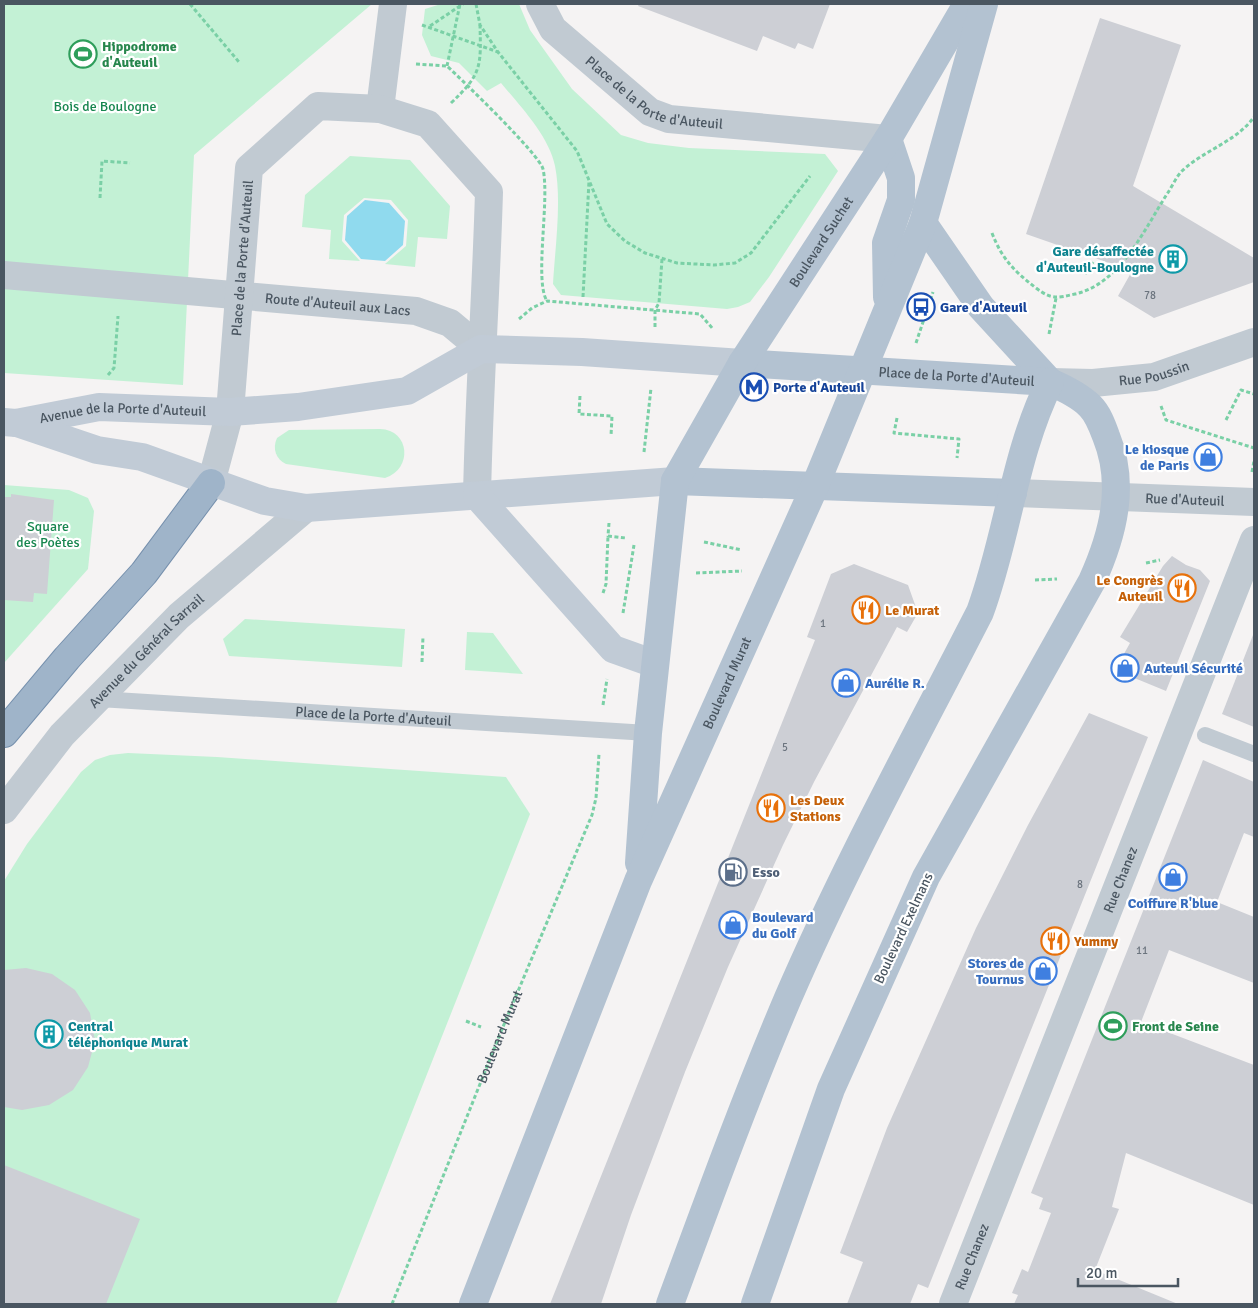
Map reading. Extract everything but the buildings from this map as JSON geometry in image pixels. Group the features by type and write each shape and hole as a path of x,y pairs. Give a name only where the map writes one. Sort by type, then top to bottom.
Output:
{"highway":[{"path":"4,733 61,665 144,573 211,483"}],"main road":[{"name":"Boulevard Suchet","path":"675,481 742,363 888,139 967,4"},
{"path":"815,486 923,223 984,4"},
{"path":"888,139 901,178 901,200 886,243 888,309"},
{"path":"670,1304 731,1137 789,997 854,856 980,612 991,582 1032,424 1050,382 982,307 923,223"},
{"path":"230,412 298,407 407,391 481,349"},
{"name":"Place de la Porte d'Auteuil","path":"481,349 582,352 1050,382 1071,392 1086,403 1100,421 1113,452 1116,472 1116,497 1112,529 1096,573"},
{"name":"Avenue de la Porte d'Auteuil","path":"10,423 99,407 230,412"},
{"name":"Avenue de la Porte d'Auteuil","path":"10,423 97,450 142,457 211,483"},
{"path":"211,483 265,500 306,508 675,481 1013,493"},
{"name":"Boulevard Murat","path":"638,881 648,734 675,481"},
{"name":"Boulevard Murat","path":"473,1304 638,881 815,486"},
{"path":"477,496 614,649 655,664"},
{"name":"Boulevard Exelmans","path":"754,1304 831,1088 926,877 1096,573"}],"street":[{"path":"380,109 393,4"},
{"name":"Place de la Porte d'Auteuil","path":"540,4 553,29 650,112 669,119 888,139"},
{"name":"Place de la Porte d'Auteuil","path":"211,483 230,412 249,168 318,106 380,109 428,124"},
{"path":"428,124 489,192 481,349 477,496"},
{"name":"Route d'Auteuil aux Lacs","path":"4,275 416,311 450,323 481,349"},
{"name":"Rue Poussin","path":"1050,382 1093,383 1154,377 1254,342"},
{"path":"1013,493 1116,497"},
{"name":"Rue d'Auteuil","path":"1116,497 1254,502"},
{"name":"Avenue du Général Sarrail","path":"4,810 62,734 186,610 306,508"},
{"name":"Rue Chanez","path":"953,1304 1254,540"}],"lane":[{"name":"Place de la Porte d'Auteuil","path":"98,698 648,734"},
{"path":"1205,735 1254,754"}],"path":[{"path":"190,4 239,62"},
{"path":"447,66 461,4"},
{"path":"430,27 461,4"},
{"path":"428,124 473,80 478,66 480,46 480,25 476,4"},
{"path":"421,24 498,52"},
{"path":"480,25 498,52 577,151 607,224 624,241 645,253 677,263 714,266 735,263 751,253 810,176"},
{"path":"385,62 447,66 520,139 543,167 545,205 542,285 547,301 656,310"},
{"path":"992,233 999,251 1015,272 1045,294 1056,298 1091,291 1121,264 1181,172 1217,146 1244,131 1254,117"},
{"path":"100,198 102,161 130,163"},
{"path":"583,297 589,178"},
{"path":"641,484 662,259"},
{"path":"1086,274 1093,262"},
{"path":"916,344 934,289"},
{"path":"1049,331 1056,298"},
{"path":"104,378 114,368 119,309"},
{"path":"1226,420 1241,390 1254,394"},
{"path":"580,396 579,414 612,416 611,436"},
{"path":"1161,405 1166,420 1254,448"},
{"path":"897,418 894,433 959,439 957,458"},
{"path":"1252,472 1254,460"},
{"path":"602,597 606,584 609,523"},
{"path":"608,536 626,538"},
{"path":"704,542 742,550"},
{"path":"1146,563 1160,560"},
{"path":"701,574 733,571"},
{"path":"1035,580 1058,579"},
{"path":"422,662 423,636"},
{"name":"Boulevard Murat","path":"392,1304 500,1034 592,815 596,798 598,768"},
{"path":"466,1021 482,1027"}],"green space":[{"name":"Bois de Boulogne","path":"4,4 372,4 194,155 183,385 4,373"},
{"path":"441,4 519,4 530,30 572,89 621,135 648,143 689,148 825,154 838,171 769,277 750,302 727,309 561,295 553,284 558,194 552,155 533,122 501,83 487,91 459,63 431,56 422,35 425,9"},
{"path":"350,156 410,160 450,206 447,239 418,237 415,267 385,264 406,246 408,220 391,200 364,198 344,215 342,241 360,261 329,259 331,230 302,227 305,195"},
{"path":"380,429 390,431 397,436 402,443 404,451 404,459 400,467 385,478 286,464 280,459 275,450 277,438 289,430"},
{"name":"Square des Poètes","path":"4,485 69,490 88,498 94,511 88,569 4,663"},
{"path":"245,619 405,629 402,667 229,656 223,639"},
{"path":"467,632 493,633 523,674 465,670"},
{"path":"128,753 217,757 506,777 530,814 336,1304 4,1304 4,881 27,844 81,772 95,760 110,755"}],"water":[{"path":"365,200 389,203 405,221 403,245 385,261 361,259 345,240 347,216"}],"place":[{"name":"Hippodrome d'Auteuil","path":"83,54"},
{"name":"Gare désaffectée d'Auteuil-Boulogne","path":"1173,259"},
{"name":"Gare d'Auteuil","path":"921,307"},
{"name":"Porte d'Auteuil","path":"754,387"},
{"name":"Le kiosque de Paris","path":"1208,457"},
{"name":"Le Congrès Auteuil","path":"1182,588"},
{"name":"Le Murat","path":"866,610"},
{"name":"Auteuil Sécurité","path":"1125,668"},
{"name":"Aurélie R.","path":"846,683"},
{"name":"Les Deux Stations","path":"771,808"},
{"name":"Esso","path":"733,872"},
{"name":"Coiffure R'blue","path":"1173,877"},
{"name":"Boulevard du Golf","path":"733,925"},
{"name":"Yummy","path":"1055,941"},
{"name":"Stores de Tournus","path":"1043,971"},
{"name":"Front de Seine","path":"1113,1026"},
{"name":"Central téléphonique Murat","path":"49,1034"}]}
